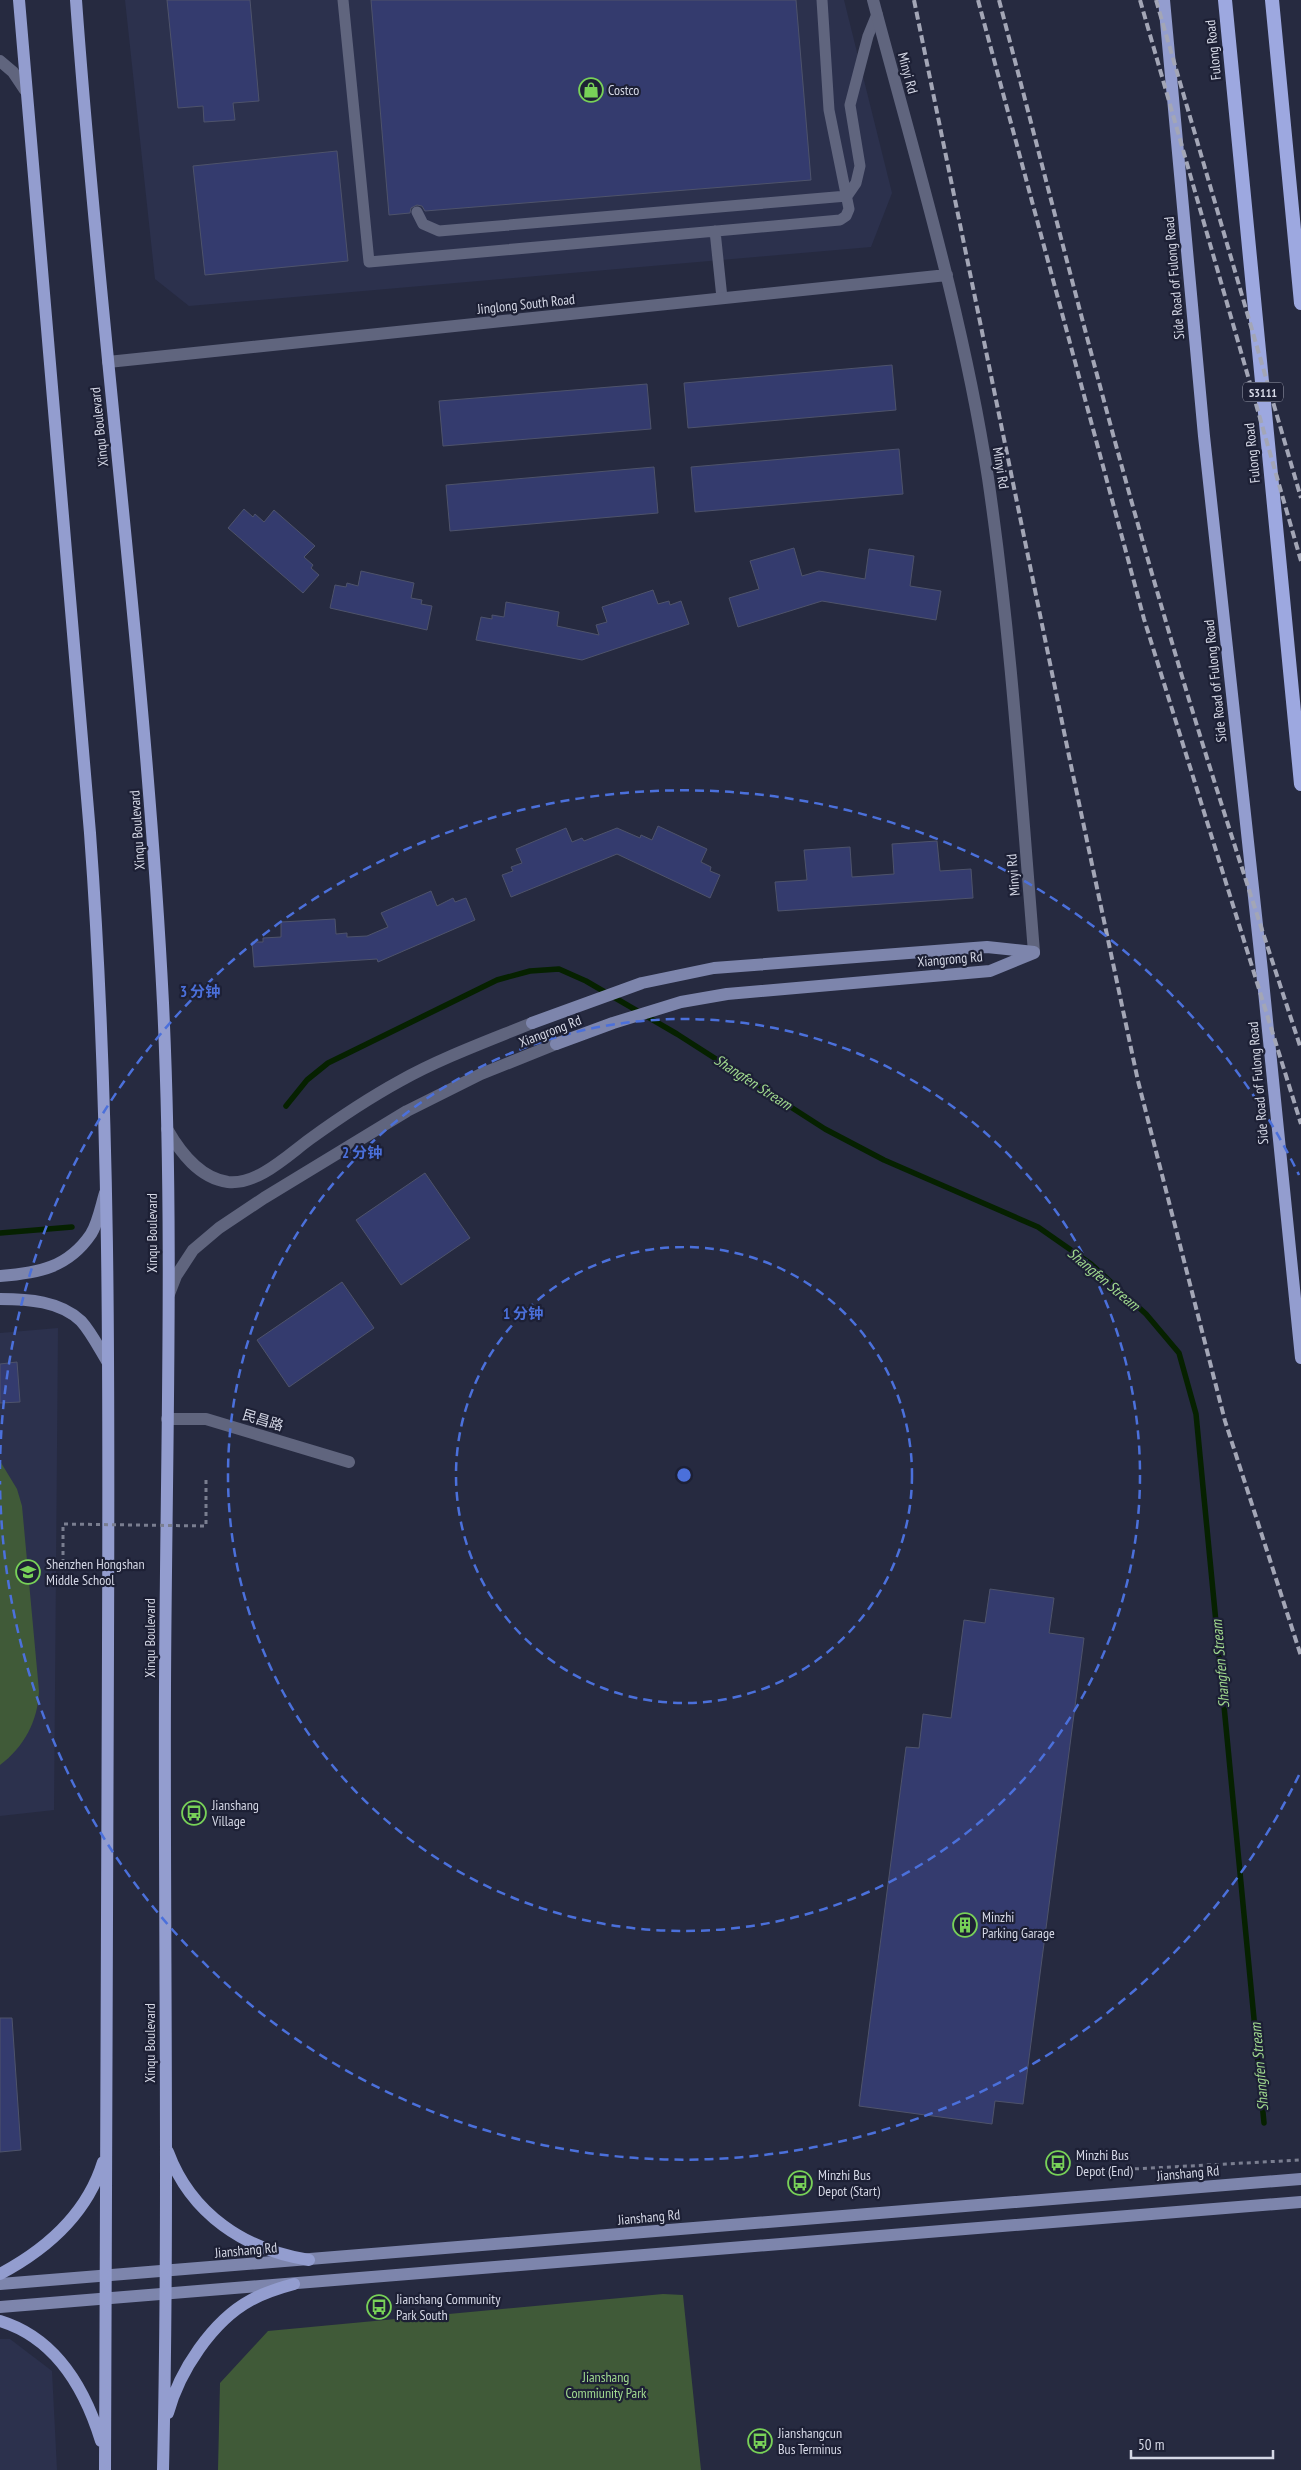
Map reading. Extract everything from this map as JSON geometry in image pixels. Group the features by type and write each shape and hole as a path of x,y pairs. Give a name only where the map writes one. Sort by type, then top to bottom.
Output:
{"highway":[{"name":"Fulong Road","path":"1225,0 1301,784"},
{"path":"1272,0 1301,303"},
{"path":"1296,250 1301,231"}],"main road":[{"path":"19,0 97,931 106,1194 107,1361 105,2470"},
{"name":"Xinqu Boulevard","path":"76,0 108,362 141,687 154,848 163,1005 167,1129 168,1298 164,1909 166,2295 163,2470"},
{"name":"Side Road of Fulong Road","path":"1164,0 1203,426 1262,971 1301,1358"},
{"name":"Xiangrong Rd","path":"532,1023 642,983 714,968 987,947 1034,952"},
{"name":"Xiangrong Rd","path":"556,1044 613,1023 681,1002 759,990 990,971 1034,952"},
{"path":"0,1276 39,1271 60,1264 78,1250 92,1232 106,1194"},
{"path":"0,1299 40,1301 61,1308 81,1322 107,1361"},
{"path":"165,2146 172,2164 190,2194 218,2222 237,2236 263,2249 309,2260"},
{"path":"0,2274 49,2244 66,2226 89,2194 106,2150"},
{"name":"Jianshang Rd","path":"0,2284 1301,2179"},
{"path":"0,2307 1301,2202"},
{"path":"164,2436 176,2390 193,2358 205,2343 227,2318 249,2301 294,2284"},
{"path":"0,2321 25,2330 38,2339 71,2374 96,2423 105,2456"}],"street":[{"name":"Minyi Rd","path":"873,0 955,304 988,477 1006,625 1034,952"},
{"path":"0,61 13,72 26,90"},
{"name":"Jinglong South Road","path":"108,362 947,275"},
{"name":"Xiangrong Rd","path":"167,1129 178,1150 208,1175 228,1182 247,1180 266,1171 343,1115 400,1080 532,1023"},
{"name":"Xiangrong Rd","path":"168,1298 176,1276 193,1250 219,1228 264,1198 407,1111 481,1074 556,1044"},
{"name":"民昌路","path":"167,1419 206,1419 349,1462"}],"lane":[{"path":"342,0 369,262 840,220 846,216 848,210 847,196 830,110 822,0"},
{"path":"847,196 856,183 860,166 850,105 868,36 877,14"},
{"path":"417,212 423,224 440,231 847,196"},
{"path":"715,231 722,298"}],"path":[{"path":"62,1571 63,1524 206,1526 206,1479"},
{"path":"1095,2171 1301,2160"}],"shaded area":[{"path":"125,0 844,0 892,193 871,247 189,306 155,279"},
{"name":"Shenzhen Hongshan Middle School","path":"58,1328 54,1810 0,1816 0,1333"},
{"path":"0,2339 10,2339 52,2371 57,2470 0,2470"}],"green space":[{"path":"0,1461 17,1489 22,1506 39,1691 33,1723 23,1742 0,1765"},
{"name":"Jianshang Commiunity Park","path":"663,2294 683,2295 701,2470 218,2470 220,2383 268,2331"}],"building":[{"path":"167,0 250,0 259,101 233,103 235,120 204,122 203,106 178,108"},
{"name":"Costco","path":"371,0 796,0 811,180 425,211 422,206 417,205 411,208 410,213 389,215"},
{"path":"337,151 348,261 205,275 193,166"},
{"path":"892,365 896,410 688,428 684,383"},
{"path":"647,384 651,429 443,446 439,401"},
{"path":"899,449 903,494 695,512 691,467"},
{"path":"654,467 658,513 450,531 446,485"},
{"path":"244,509 253,517 255,514 264,522 274,510 315,546 304,557 313,565 311,568 319,575 303,593 228,528"},
{"path":"794,548 802,576 819,571 865,579 869,549 914,556 910,586 941,591 936,620 822,601 738,627 729,598 759,589 750,561"},
{"path":"361,571 414,583 411,598 422,600 421,604 432,606 427,630 330,608 335,585 346,587 347,583 358,586"},
{"path":"653,590 658,604 669,601 670,605 681,601 689,624 582,660 476,640 481,617 492,619 492,615 504,617 506,602 559,612 557,626 599,635 596,625 607,622 602,607"},
{"path":"658,826 707,849 701,862 711,867 710,871 720,875 710,898 617,854 511,897 502,875 513,871 511,867 522,863 516,849 566,828 572,842 582,838 584,841 617,828 640,838 641,835 652,840"},
{"path":"937,841 940,871 971,869 973,898 778,911 775,882 807,880 804,850 850,847 852,877 894,874 892,844"},
{"path":"431,891 437,906 453,898 455,902 466,898 475,920 378,962 377,959 254,967 252,942 263,942 263,938 281,937 281,922 335,919 336,934 347,933 347,937 367,936 388,927 381,913"},
{"path":"425,1173 470,1238 401,1285 356,1220"},
{"path":"342,1282 374,1328 289,1387 257,1340"},
{"path":"17,1362 20,1402 0,1403 0,1364"},
{"name":"Minzhi Parking Garage","path":"990,1589 1054,1598 1049,1633 1084,1638 1023,2104 995,2101 992,2124 859,2106 906,1747 919,1748 923,1714 951,1718 964,1620 985,1623"},
{"path":"0,2018 12,2018 21,2150 0,2152"}],"waterway":[{"name":"Shangfen Stream","path":"286,1106 307,1080 328,1063 497,980 530,971 559,969 586,981 677,1034 825,1129 884,1160 1038,1227 1091,1264 1146,1314 1179,1353 1196,1414 1264,2123"},
{"name":"Shangfen Stream","path":"0,1233 72,1227"}],"railway":[{"path":"914,0 1069,756 1138,1081 1225,1421 1301,1656"},
{"path":"978,0 1144,619 1301,1124"},
{"path":"999,0 1100,385 1180,670 1213,779 1301,1049"},
{"path":"1140,0 1301,561"},
{"path":"1156,0 1301,498"}],"place":[{"name":"Costco","path":"591,90"},
{"name":"Shenzhen Hongshan Middle School","path":"28,1572"},
{"name":"Jianshang Village","path":"194,1813"},
{"name":"Minzhi Parking Garage","path":"965,1925"},
{"name":"Minzhi Bus Depot (End)","path":"1058,2163"},
{"name":"Minzhi Bus Depot (Start)","path":"800,2183"},
{"name":"Jianshang Community Park South","path":"379,2307"},
{"name":"Jianshangcun Bus Terminus","path":"760,2441"}]}
